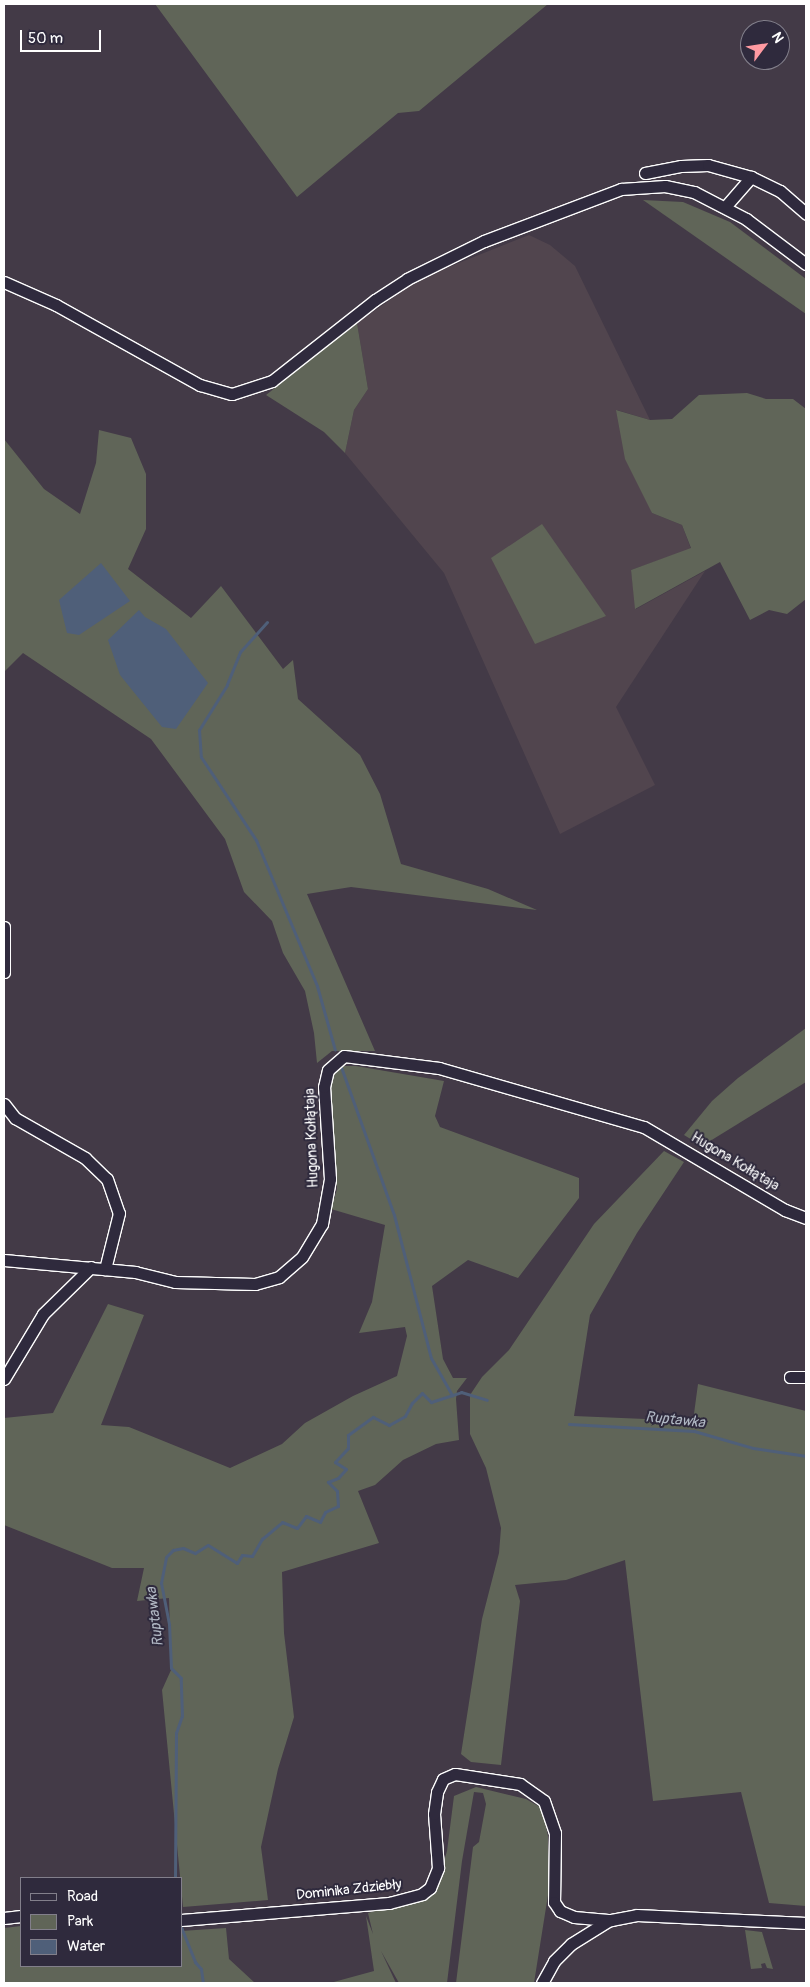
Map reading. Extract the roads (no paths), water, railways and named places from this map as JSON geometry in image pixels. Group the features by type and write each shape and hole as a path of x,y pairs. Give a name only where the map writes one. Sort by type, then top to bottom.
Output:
{"street":[{"path":"645,173 681,166 708,165 751,177 780,190 806,214"},
{"path":"725,207 751,177"},
{"path":"4,282 56,305 200,385 232,394 265,384 284,373 375,300 407,279 484,241 605,193 665,186 694,192 725,207 806,264"},
{"path":"4,927 4,972"},
{"name":"Hugona Kołłątaja","path":"4,1260 105,1269 175,1282 255,1284 279,1277 292,1267 314,1240 326,1211 330,1179 324,1087 328,1070 344,1056 439,1068 639,1125 664,1137 785,1210 806,1218"},
{"path":"4,1104 15,1118 85,1158 107,1179 119,1213 105,1269"},
{"path":"4,1379 43,1314 91,1268"},
{"path":"790,1377 806,1376"},
{"name":"Dominika Zdziebły","path":"182,1920 389,1903 422,1894 430,1888 438,1868 434,1814 437,1792 443,1779 455,1774 504,1779 532,1790 544,1801 555,1833 552,1890 557,1907 574,1917 611,1920 637,1915 806,1923"},
{"path":"4,1918 20,1916"},
{"name":"Dominika Zdziebły","path":"542,1983 554,1961 571,1944 611,1920"}],"water":[{"path":"101,563 130,601 79,635 67,633 59,600"},
{"path":"139,610 145,617 166,629 208,683 176,729 162,727 120,675 108,640"}],"waterway":[{"path":"267,622 240,652 227,685 199,730 201,757 256,840 317,986 335,1050"},
{"path":"341,1067 394,1215 431,1358 452,1395"},
{"name":"Ruptawka","path":"175,1877 176,1733 182,1716 181,1678 171,1668 169,1624 161,1583 166,1557 173,1550 183,1548 195,1553 208,1545 237,1563 242,1555 252,1556 262,1539 282,1522 297,1528 306,1516 320,1522 325,1512 338,1506 337,1491 328,1482 338,1478 346,1469 335,1462 348,1448 348,1435 373,1417 389,1425 405,1416 412,1403 422,1393 431,1402 461,1392 487,1400"},
{"name":"Ruptawka","path":"569,1424 694,1431 753,1448 806,1456"},
{"name":"Ruptawka","path":"182,1930 195,1962 201,1969 203,1983"}]}
